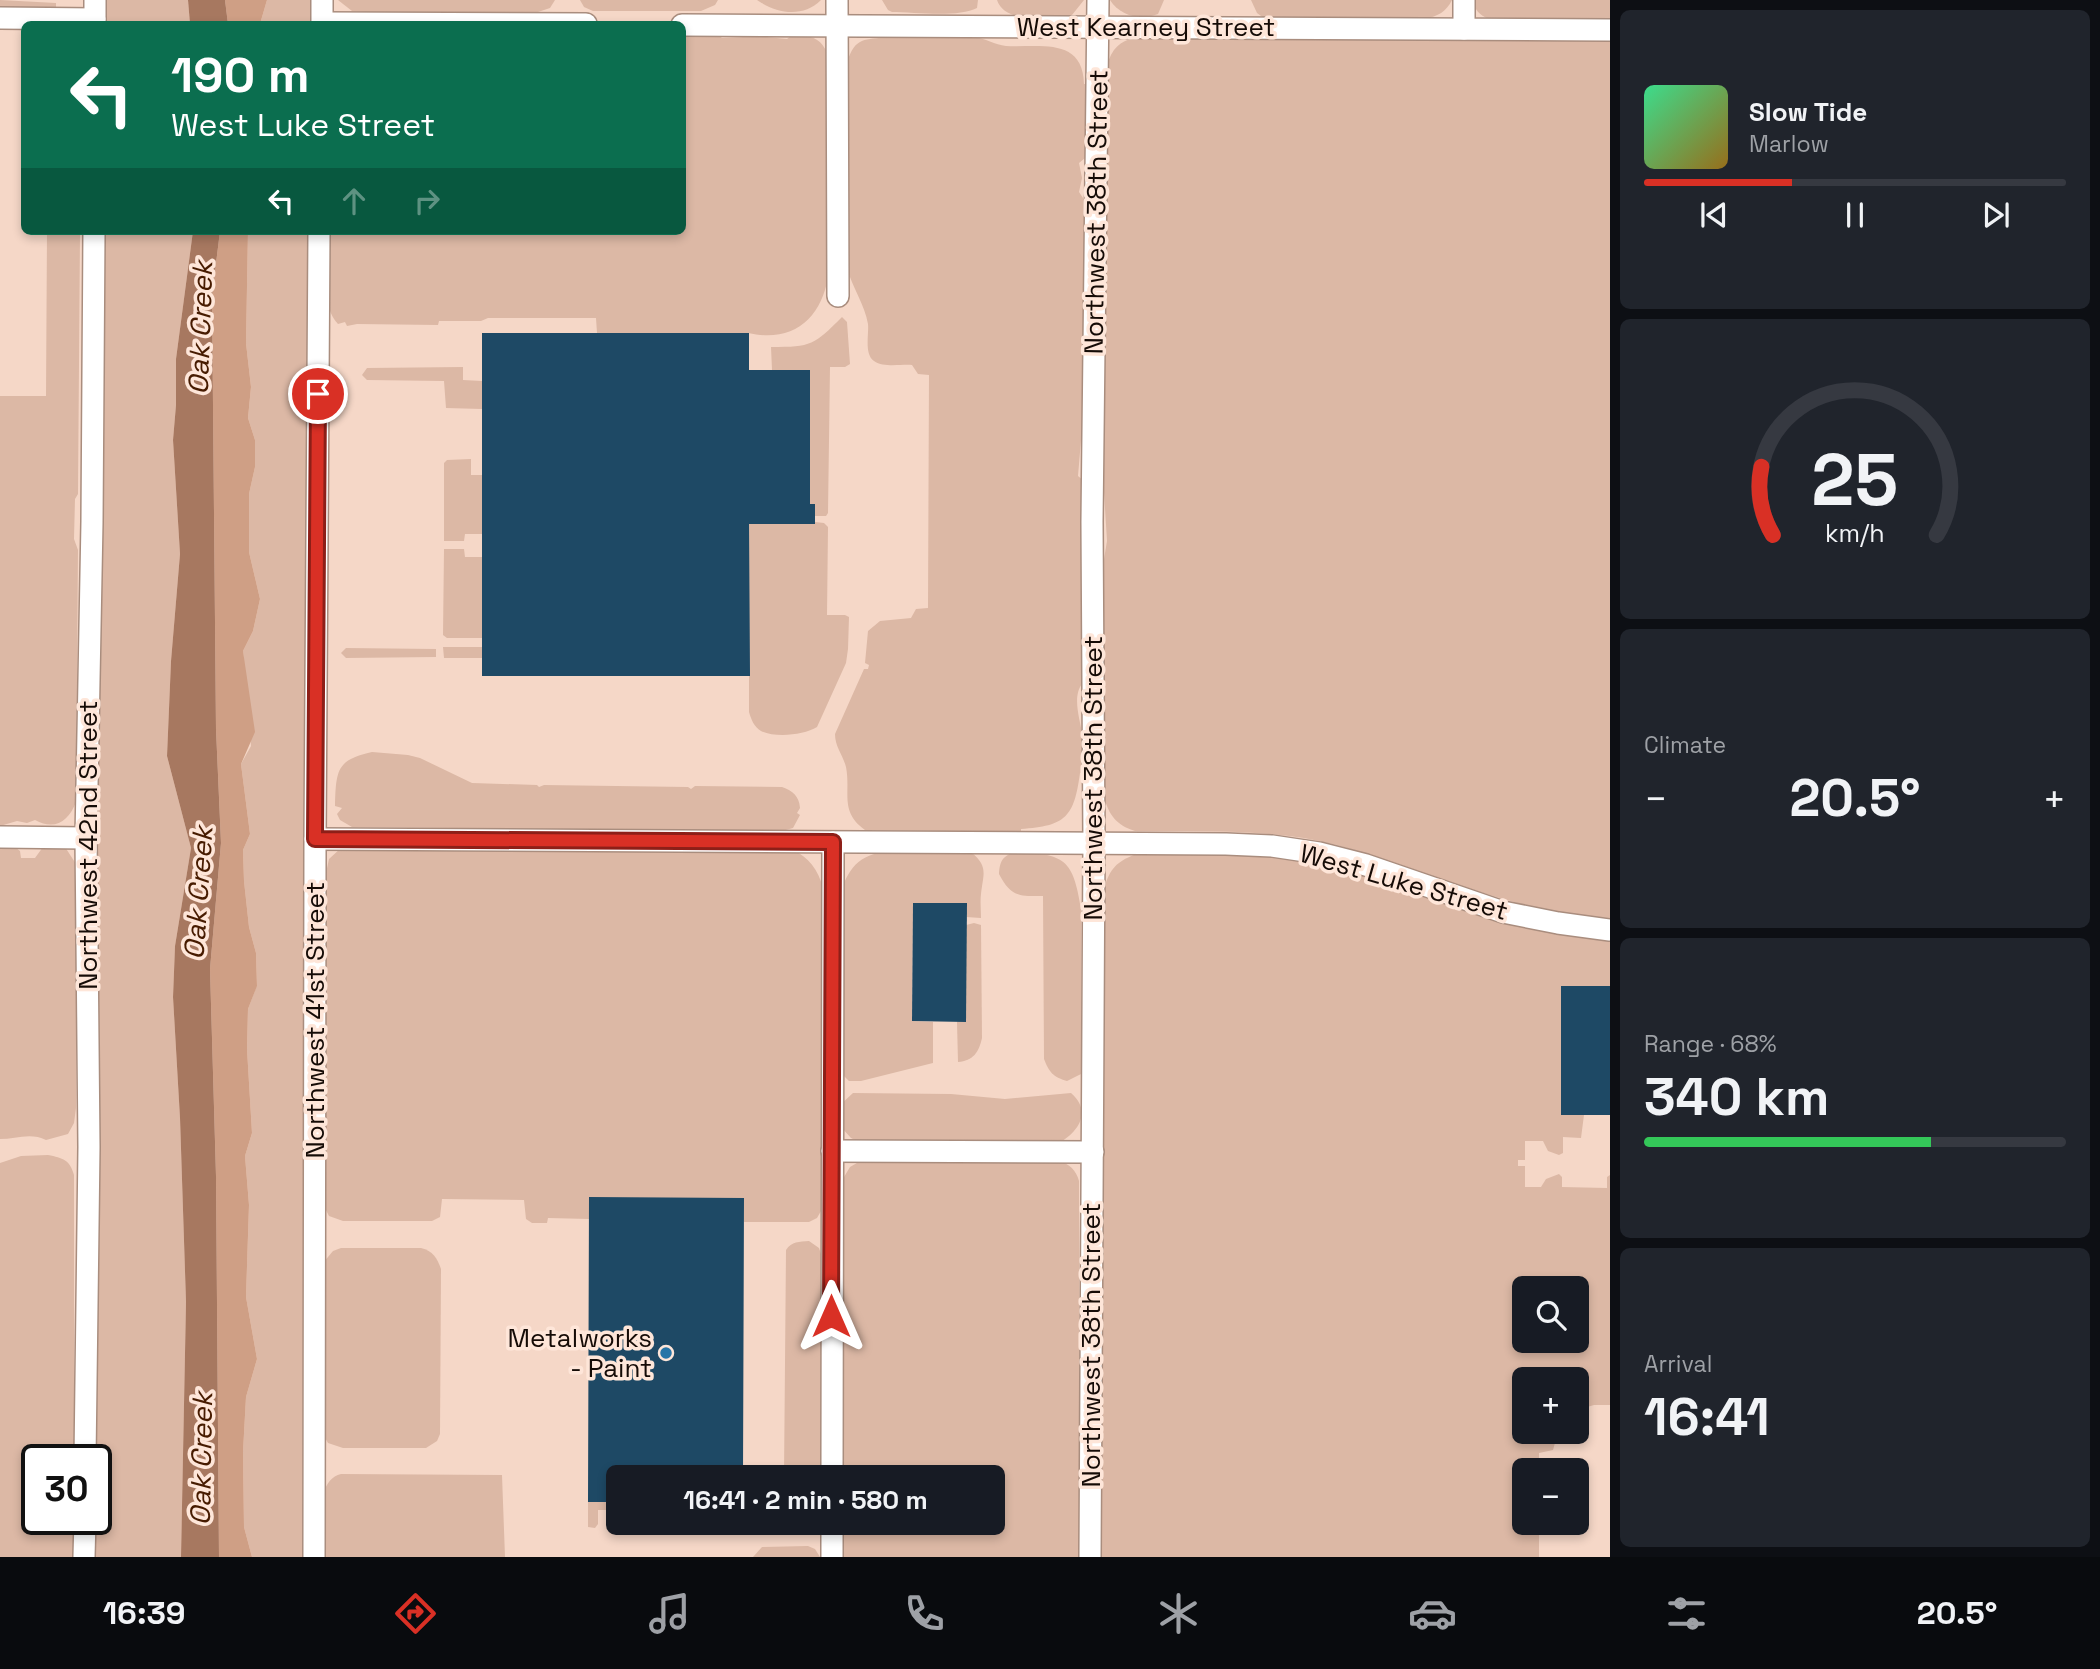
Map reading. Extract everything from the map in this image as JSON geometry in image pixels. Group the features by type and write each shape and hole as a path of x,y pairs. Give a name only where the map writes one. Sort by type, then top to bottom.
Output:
{"street":[{"path":"322,0 322,21"},
{"path":"838,0 838,296"},
{"name":"Northwest 38th Street","path":"1090,1557 1093,509 1098,0"},
{"path":"1464,0 1464,29"},
{"path":"0,18 95,14"},
{"name":"West Kearney Street","path":"686,25 1610,30"},
{"name":"Northwest 42nd Street","path":"85,1444 89,1146 86,838 94,235"},
{"name":"Northwest 41st Street","path":"314,1557 319,235"},
{"path":"0,837 86,838"},
{"name":"West Luke Street","path":"315,839 1226,844 1301,850 1366,865 1503,912 1610,930"},
{"path":"831,1465 833,842"},
{"path":"832,1151 1093,1152"},
{"path":"85,1535 85,1557"},
{"path":"832,1535 832,1557"}],"shaded area":[{"path":"0,0 56,3 56,9 0,8"},
{"path":"99,0 188,0 190,21 99,21"},
{"path":"225,0 267,0 261,21 228,21"},
{"path":"267,0 310,0 310,21 261,21"},
{"path":"338,0 555,0 550,8 535,13 366,12 352,11"},
{"path":"580,0 718,0 715,5 701,11 593,11 584,7"},
{"path":"757,0 821,0 806,10 790,12 781,11"},
{"path":"882,0 978,0 977,8 969,11 936,14 892,12"},
{"path":"997,0 1084,0 1072,15 1030,18 1009,13"},
{"path":"1110,0 1164,0 1158,14 1138,17 1119,10"},
{"path":"1251,0 1452,0 1441,13 1425,19 1265,19 1257,13"},
{"path":"1472,0 1610,0 1610,19 1489,19 1478,12"},
{"path":"922,31 974,33 974,37 1006,46 1044,46 1067,51 1076,58 1082,69 1084,84 1087,84 1085,158 1079,163 1082,178 1079,192 1085,201 1084,438 1081,440 1078,476 1084,481 1082,684 1077,702 1082,733 1083,773 1080,773 1075,800 1065,816 1058,822 1021,829 1021,832 865,830 857,823 849,809 846,767 835,739 864,669 868,669 869,665 865,663 868,631 880,621 911,618 916,609 928,608 929,375 918,374 912,365 883,364 871,358 868,349 868,324 847,268 847,63 854,48 862,41"},
{"path":"686,33 716,33 722,38 743,37 743,33 763,33 766,37 787,39 794,34 801,34 817,40 827,52 828,277 819,305 811,316 791,331 764,335 597,333 596,318 488,318 481,321 439,321 438,325 347,326 345,322 338,324 328,305 325,235 686,235"},
{"path":"1143,37 1610,37 1610,918 1574,915 1506,900 1371,855 1312,840 1262,833 1135,831 1118,822 1108,809 1104,797 1102,571 1107,541 1103,476 1107,66 1111,54 1125,41"},
{"path":"47,235 80,235 78,494 75,499 74,539 78,550 76,802 65,819 55,824 35,820 0,826 0,396 46,396"},
{"path":"98,235 192,235 176,359 173,440 180,554 171,661 167,756 191,848 175,946 173,997 186,1302 181,1557 93,1557 92,1535 112,1535 112,1444 92,1444"},
{"path":"220,235 248,235 246,343 251,387 248,418 255,440 255,467 249,494 249,552 260,599 253,631 243,651 255,732 241,764 250,834 243,850 244,881 249,927 256,953 257,986 248,1009 247,1049 252,1133 245,1156 249,1205 246,1297 257,1359 246,1397 243,1452 244,1527 252,1557 219,1557 216,1176 210,969 221,843 216,729 212,296"},
{"path":"248,235 309,235 302,1557 252,1557 244,1527 243,1452 246,1397 257,1359 246,1297 249,1205 245,1156 252,1133 247,1049 248,1009 257,985 256,953 249,927 244,881 243,850 250,834 241,764 251,746 243,651 253,631 260,599 249,552 249,494 255,467 255,440 248,418 251,387 246,343"},
{"path":"842,317 847,322 850,364 845,367 830,367 828,513 826,516 815,516 815,504 810,504 810,370 772,370 771,347 804,345 825,334"},
{"path":"463,367 463,380 482,381 482,409 446,408 444,381 367,380 362,375 367,368"},
{"path":"471,459 471,475 482,475 482,534 465,534 464,541 444,541 444,463 447,460"},
{"path":"824,523 828,527 827,615 849,617 846,663 817,727 790,735 767,733 756,727 749,712 749,524"},
{"path":"444,549 464,549 465,557 482,557 482,638 447,638 443,635"},
{"path":"443,647 482,647 482,658 444,658"},
{"path":"346,648 436,649 436,657 346,658 341,653"},
{"path":"372,752 420,758 472,783 539,787 691,789 695,786 782,787 797,797 800,808 797,813 800,815 793,828 782,831 352,827 340,820 337,814 342,808 335,806 338,775 345,763"},
{"path":"0,846 16,848 20,851 21,858 35,858 43,847 65,847 76,864 76,1108 74,1123 68,1134 46,1140 29,1136 0,1139"},
{"path":"341,848 792,849 803,856 812,865 823,888 821,1211 817,1218 809,1222 744,1222 744,1198 589,1219 548,1218 547,1223 532,1223 526,1219 524,1200 442,1199 440,1217 432,1221 343,1221 329,1216 324,1206 322,873 326,873 329,859"},
{"path":"904,848 971,852 977,857 984,871 981,918 966,917 966,903 913,903 912,1021 933,1022 933,1063 861,1081 849,1081 842,1074 842,888 859,862 873,854"},
{"path":"1150,849 1296,855 1610,937 1610,986 1561,986 1561,1114 1584,1115 1581,1138 1563,1137 1563,1153 1559,1155 1548,1151 1543,1141 1525,1141 1525,1160 1518,1160 1518,1166 1525,1166 1525,1187 1541,1187 1546,1179 1559,1174 1562,1177 1562,1187 1607,1188 1607,1177 1610,1175 1610,1405 1589,1406 1589,1367 1512,1367 1512,1444 1555,1444 1553,1450 1539,1453 1539,1458 1512,1458 1512,1535 1539,1535 1539,1557 1098,1557 1103,892 1114,867 1125,859"},
{"path":"1014,852 1055,857 1063,862 1074,879 1078,892 1081,909 1081,1074 1067,1081 1052,1073 1044,1059 1043,896 1016,894 999,874 1002,860"},
{"path":"966,925 981,925 982,1038 974,1055 968,1060 958,1062 957,1022"},
{"path":"853,1093 951,1094 1005,1099 1071,1093 1078,1101 1082,1116 1070,1135 1055,1145 861,1143 851,1138 841,1127 840,1105"},
{"path":"21,1156 58,1157 65,1160 74,1175 74,1444 21,1444 21,1535 73,1535 73,1557 0,1557 0,1163"},
{"path":"862,1160 1058,1161 1072,1168 1076,1174 1079,1181 1079,1557 840,1557 839,1535 1005,1535 1005,1465 839,1465 841,1182 850,1167"},
{"path":"809,1241 819,1248 821,1254 821,1465 784,1465 786,1250 793,1243"},
{"path":"341,1248 421,1248 432,1253 441,1269 440,1434 437,1441 426,1448 343,1448 328,1443 324,1436 323,1263 333,1251"},
{"path":"341,1474 502,1475 505,1557 320,1557 322,1497 332,1479"},
{"path":"588,1502 606,1502 606,1510 598,1510 598,1524 595,1528 588,1527"},
{"path":"808,1546 815,1549 820,1557 753,1557 762,1547"}],"water":[{"path":"188,0 225,0 228,21 190,21"},
{"name":"Oak Creek","path":"192,235 220,235 212,296 216,729 221,843 210,969 216,1176 219,1557 181,1557 186,1302 173,997 175,946 191,848 167,756 171,661 180,554 173,440 176,359"}],"building":[{"path":"482,333 749,333 749,370 810,370 810,504 815,504 815,524 749,524 750,676 482,676"},
{"path":"913,903 967,903 966,1022 912,1021"},
{"path":"1561,986 1610,986 1610,1115 1561,1115"},
{"name":"Metalworks - Paint","path":"589,1197 744,1198 743,1465 606,1465 606,1502 588,1502"}],"place":[{"name":"Metalworks - Paint","path":"666,1353"}],"route":[{"path":"318,394 315,839 833,842 831,1316"}]}
